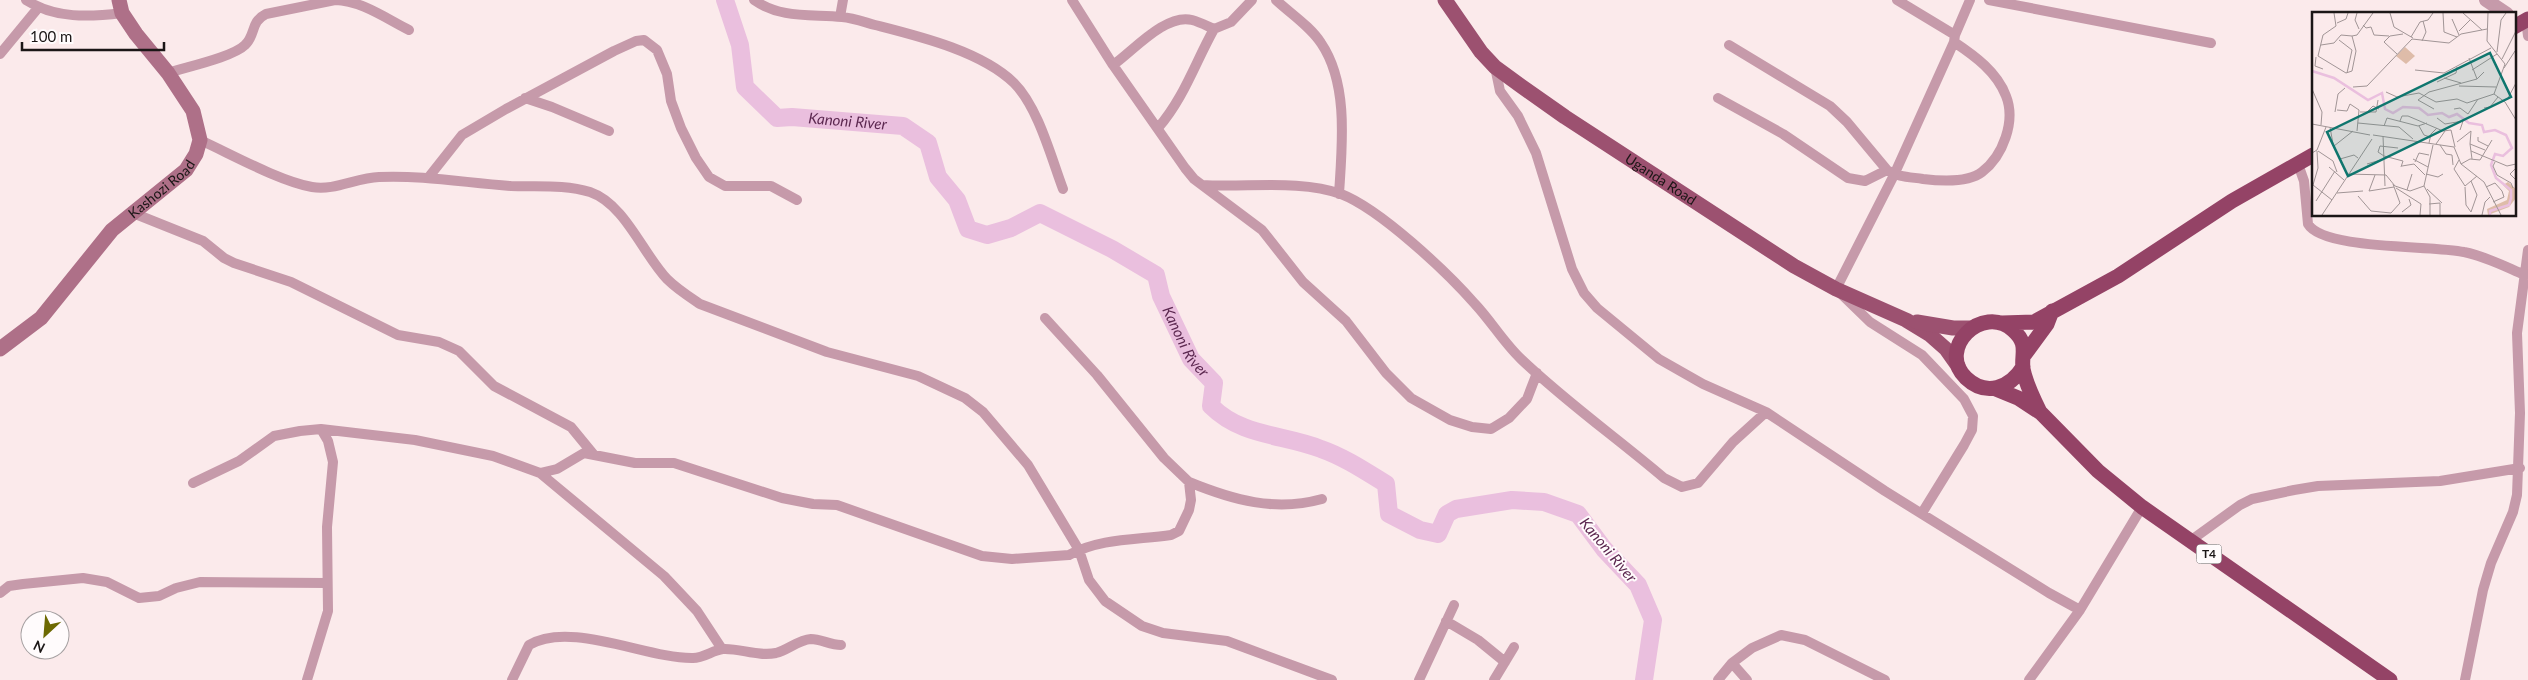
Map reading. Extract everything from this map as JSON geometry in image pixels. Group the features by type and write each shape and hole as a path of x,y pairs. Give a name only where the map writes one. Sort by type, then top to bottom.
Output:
{"highway":[{"path":"1958,366 1956,356 1958,345 1970,328 1980,323 1991,321 2002,323 2034,322 2118,276 2232,201 2312,156"},
{"path":"1996,389 2008,385 2017,377 2024,360 2047,324 2052,312"},
{"name":"T4","path":"2002,323 2014,330 2022,341 2028,388 2041,413"},
{"name":"T4","path":"1958,366 1964,376 1973,384 1984,389 1996,389 2018,398 2041,413 2098,471 2142,507 2390,680"}],"main road":[{"name":"Uganda Road","path":"1445,0 1480,52 1494,67 1565,117 1794,266 1836,289 1906,320 1938,340 1958,366"},
{"path":"121,6 193,111 200,140"},
{"name":"Kashozi Road","path":"0,349 41,318 112,230 186,170 196,154 200,140"},
{"name":"Uganda Road","path":"1906,320 1934,326 1970,328"}],"street":[{"path":"26,0 38,8 63,14 96,16 121,6"},
{"path":"168,73 238,50 249,41 257,20 266,14 335,0 344,0 360,6 409,30"},
{"path":"754,0 763,6 790,15 840,17 919,36 946,45 996,69 1014,83 1039,125 1063,189"},
{"path":"840,17 843,0"},
{"path":"1072,0 1176,158 1202,185 1262,230 1303,282 1346,321 1386,373 1411,398 1450,420 1472,427 1491,429 1509,418 1527,399 1537,373"},
{"path":"1158,128 1176,107 1195,63 1214,29 1231,22 1252,0"},
{"path":"1276,0 1308,27 1321,42 1329,58 1336,81 1341,113 1339,194"},
{"path":"1718,98 1783,134 1848,178 1866,181 1890,173 1940,180 1967,179 1982,172 1997,154 2008,134 2007,97 1981,62 1955,39 1897,0"},
{"path":"1922,513 1972,430 1973,416 1964,399 1922,355 1870,322 1836,289 1955,39 1970,0"},
{"path":"1989,0 2211,43"},
{"path":"2486,0 2504,12"},
{"path":"0,54 38,8"},
{"path":"1113,65 1158,29 1169,23 1192,20 1214,29"},
{"path":"428,178 450,147 462,135 525,98 636,41 649,42 657,50 667,74 671,101 681,128 709,177 725,186 771,186 797,200"},
{"path":"1729,45 1830,106 1847,122 1890,173"},
{"path":"1494,67 1500,91 1518,116 1536,153 1572,269 1584,293 1597,308 1659,360 1703,384 1766,412 1860,475 2049,593 2080,610"},
{"path":"525,98 609,131"},
{"path":"200,140 259,167 311,187 326,188 377,177 428,178 510,186 572,187 592,192 609,203 666,278 681,292 700,304 827,352 918,376 965,398 983,412 1028,465 1079,550 1088,580 1094,589 1106,601 1142,626 1163,633 1227,641 1332,680"},
{"path":"2298,164 2304,181 2308,224 2322,236 2363,244 2465,252 2526,274"},
{"path":"1202,185 1292,187 1339,194 1353,200 1382,220 1443,271 1475,303 1519,357 1537,373 1664,478 1682,487 1698,483 1733,442 1766,412"},
{"path":"133,213 203,240 234,263 291,282 398,335 439,342 459,351 494,386 571,426 594,455"},
{"path":"2465,680 2483,590 2513,512 2520,468 2523,379 2517,333 2528,250"},
{"path":"1045,318 1097,375 1164,458 1189,482 1229,497 1262,504 1286,506 1322,499"},
{"path":"306,680 328,611 327,527 333,462 328,441 321,429"},
{"path":"193,483 239,461 274,436 285,432 321,429 414,440 500,458 540,473 664,576 697,611 722,649"},
{"path":"540,473 557,469 576,456 584,454 628,463 674,464 782,498 812,504 837,505 982,556 1004,559 1069,555 1079,550 1115,540 1171,535 1179,531 1191,500 1189,482"},
{"path":"2190,541 2240,505 2252,500 2294,490 2318,486 2440,480 2520,468"},
{"path":"2044,680 2032,676 2080,610 2142,507"},
{"path":"0,593 8,586 83,578 107,582 139,598 159,596 176,588 200,582 327,583"},
{"path":"1419,680 1454,604"},
{"path":"1446,621 1478,640 1505,662"},
{"path":"1718,680 1732,663 1752,648 1781,635 1805,640 1885,680"},
{"path":"512,680 530,646 552,636 599,641 694,658 722,649 770,653 814,639 831,645 840,645"},
{"path":"1494,680 1514,647"},
{"path":"1732,663 1747,680"}],"waterway":[{"name":"Kanoni River","path":"725,0 740,45 745,87 777,118 792,117 903,126 928,143 938,177 957,200 968,229 987,235 1011,228 1040,213 1112,249 1156,275 1161,296 1191,359 1214,383 1211,406 1236,424 1307,444 1330,452 1354,465 1386,484 1389,514 1420,530 1438,534 1447,514 1456,509 1512,500 1544,502 1578,514 1604,549 1638,585 1653,620 1644,680"}]}
